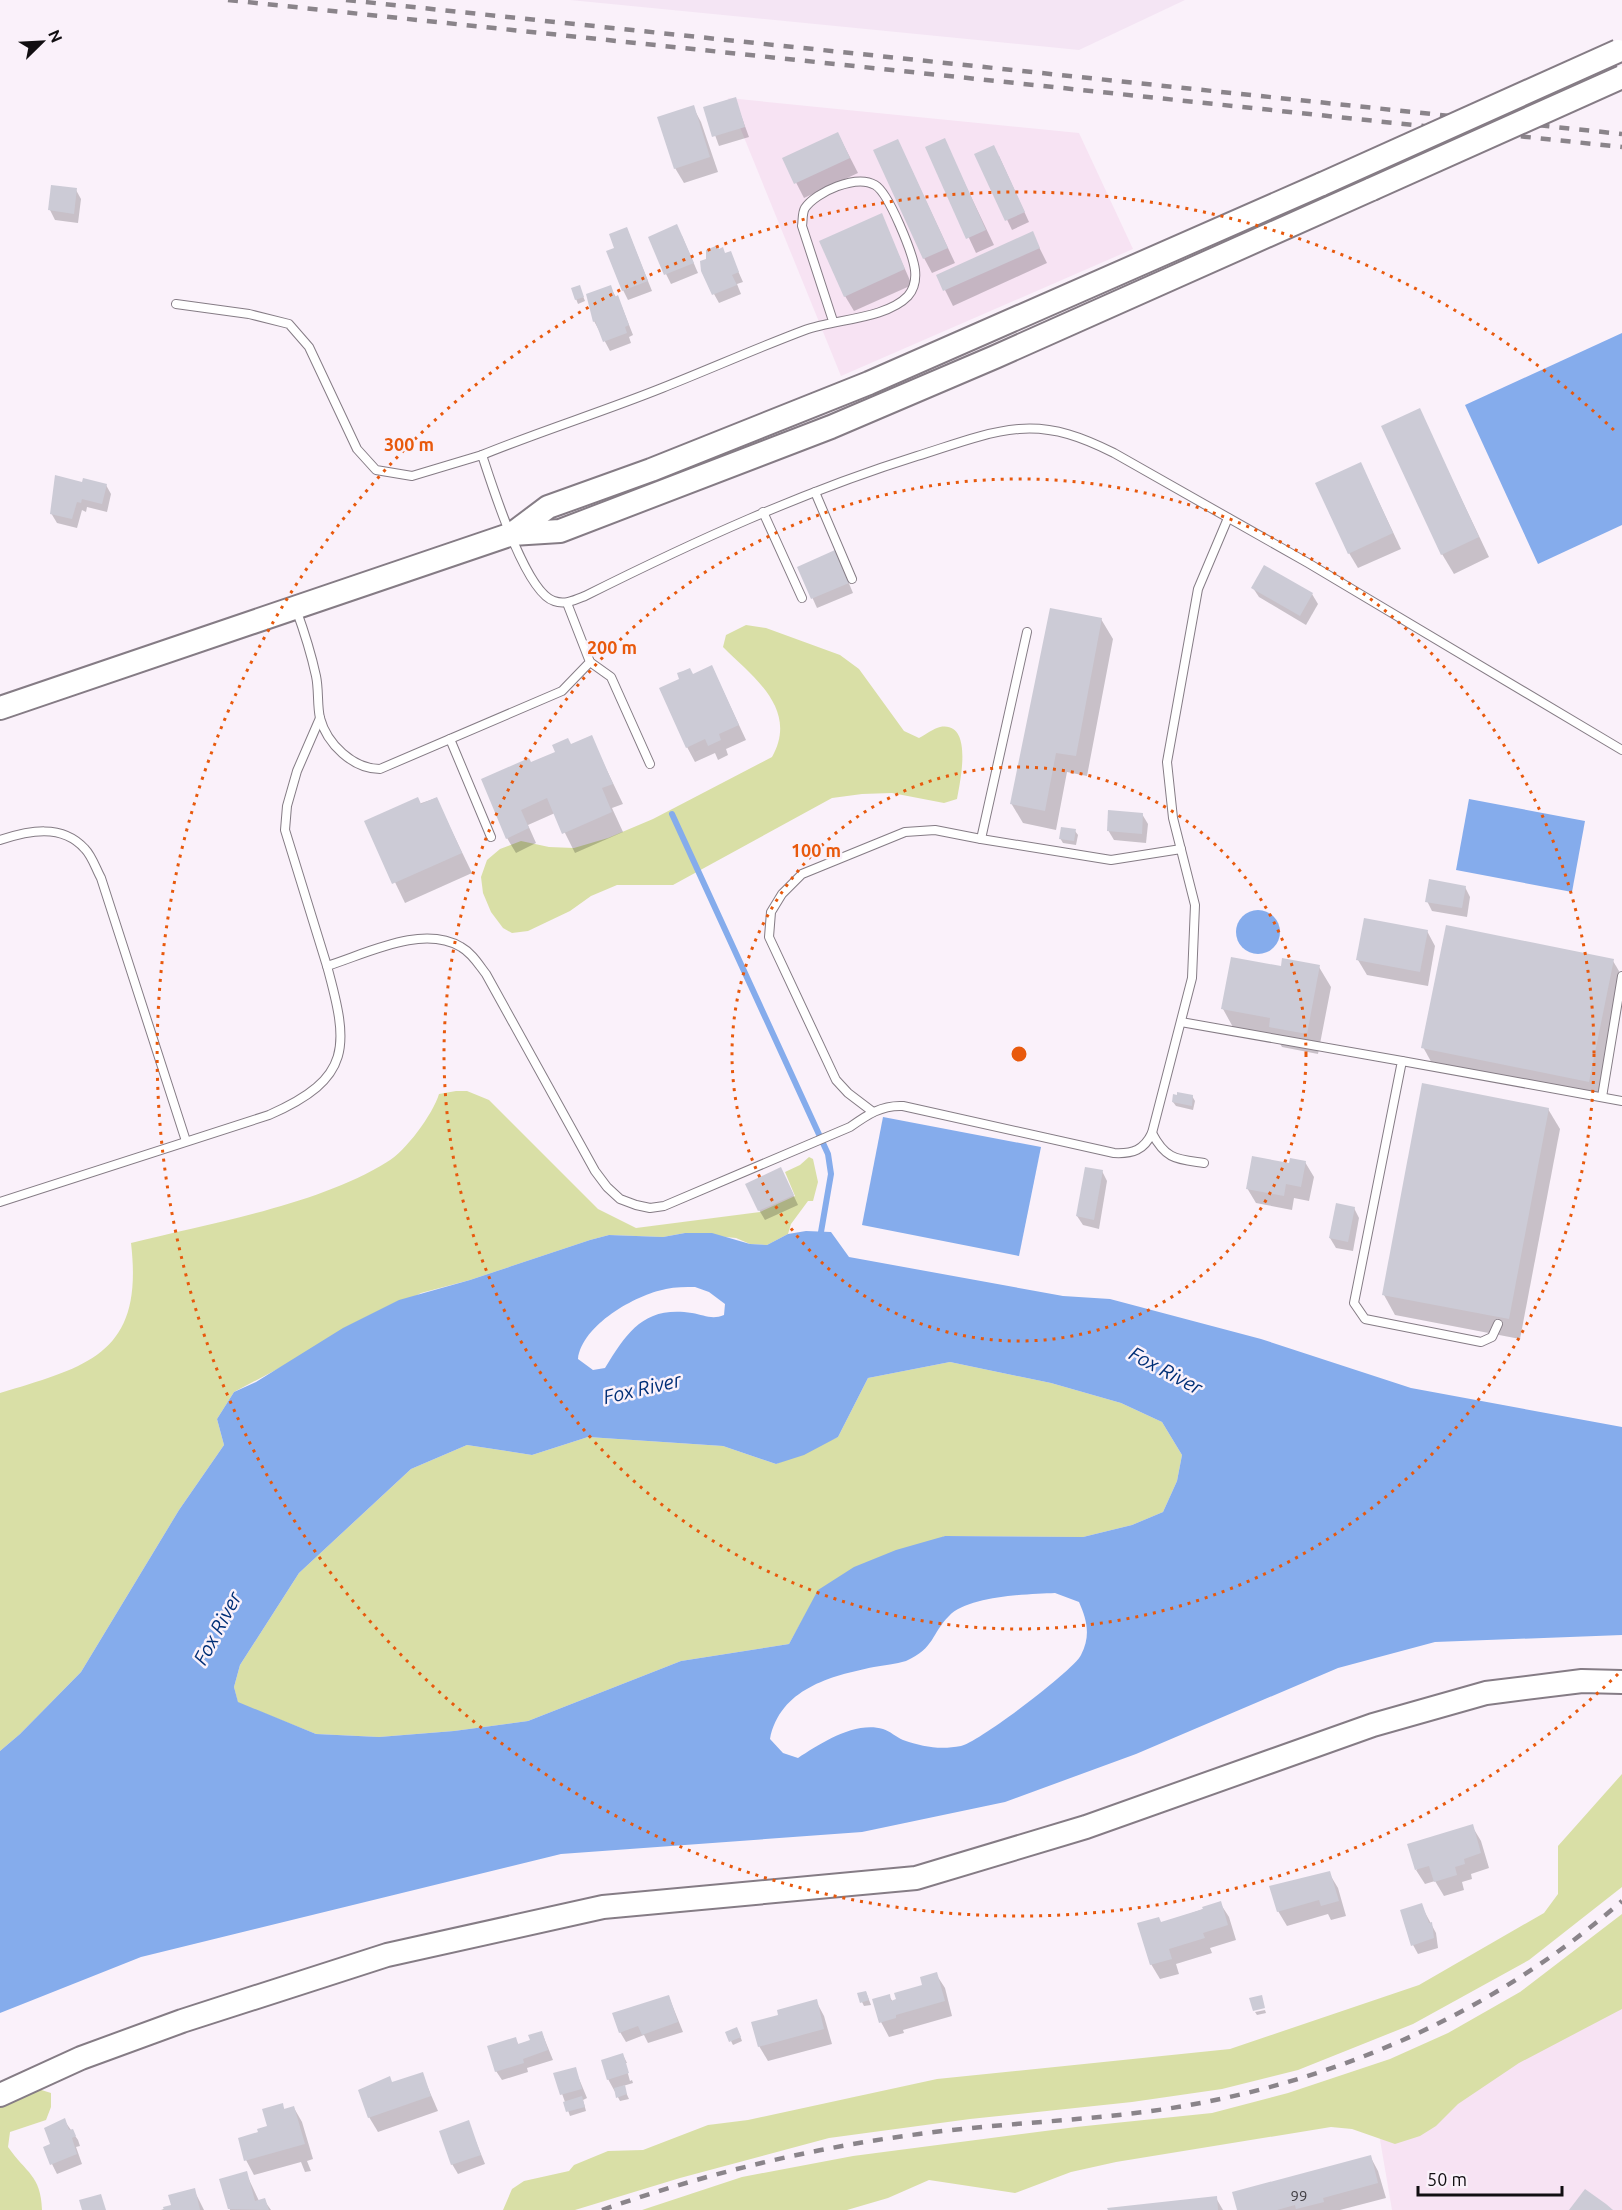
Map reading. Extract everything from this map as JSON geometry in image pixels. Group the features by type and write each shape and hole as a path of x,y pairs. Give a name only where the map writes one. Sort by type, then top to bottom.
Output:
{"main road":[{"path":"512,534 548,507 651,470 849,391 1322,184 1620,50"},
{"path":"0,708 512,534 560,531 831,427 1016,348 1622,77"},
{"path":"0,2095 81,2058 160,2029 387,1955 603,1907 916,1878 1086,1827 1373,1725 1486,1693 1582,1681 1622,1682"}],"lane":[{"path":"176,304 249,314 289,324 309,347 357,449 376,470 412,476 482,455 833,321 882,310 906,297 914,288 915,271 910,250 883,192 874,184 859,182 841,185 814,198 804,210 802,226 833,321"},
{"path":"482,455 497,500 532,583 543,595 554,602 567,603 763,512 871,471 993,433 1039,429 1084,438 1228,518 1622,750"},
{"path":"815,492 852,579"},
{"path":"763,512 802,598"},
{"path":"327,966 415,938 446,940 462,947 486,974 595,1171 607,1187 620,1198 636,1205 650,1208 664,1206 850,1126 873,1112 892,1105 1114,1153 1141,1149 1152,1133 1192,978 1195,905 1173,818 1167,762 1198,589 1228,518"},
{"path":"567,603 590,662 611,677 650,764"},
{"path":"296,607 318,684 320,718 330,738 349,758 366,769 380,769 562,691 590,662"},
{"path":"981,839 1027,632"},
{"path":"0,1202 290,1105 305,1097 323,1081 338,1058 342,1029 327,966 285,830 287,806 297,771 320,718"},
{"path":"450,739 491,837"},
{"path":"873,1112 848,1093 836,1080 769,937 771,912 782,894 802,874 905,832 935,830 1111,860 1181,849"},
{"path":"0,840 27,832 59,832 85,848 101,878 186,1141"},
{"path":"1602,1097 1622,976"},
{"path":"1181,1022 1622,1101"},
{"path":"1402,1061 1354,1303 1365,1319 1481,1342 1492,1337 1498,1324"},
{"path":"1152,1133 1164,1152 1174,1158 1204,1163"}],"shaded area":[{"path":"570,0 1185,0 1079,50"},
{"path":"728,98 1079,133 1133,249 841,376"},
{"path":"1622,1991 1622,2210 1392,2210 1378,2128"}],"green space":[{"path":"746,625 766,628 840,655 859,669 904,731 919,738 940,727 951,728 957,733 962,754 957,799 944,803 892,793 832,798 673,885 617,885 591,896 570,911 528,931 512,933 503,928 491,912 483,893 481,877 487,860 500,849 521,841 549,847 574,848 608,838 653,819 772,757 779,740 780,724 776,709 759,682 723,647 726,635"},
{"path":"467,1091 489,1100 598,1209 636,1228 760,1212 795,1196 785,1172 800,1165 809,1157 813,1159 818,1182 813,1201 808,1201 791,1224 788,1234 767,1245 750,1244 736,1238 685,1233 663,1237 609,1235 470,1280 421,1293 234,1392 217,1419 224,1445 179,1510 81,1672 0,1751 0,1393 60,1374 84,1363 104,1349 119,1332 129,1309 133,1280 131,1243 263,1211 329,1190 359,1177 387,1162 402,1150 425,1122 439,1094"},
{"path":"950,1362 1051,1383 1121,1403 1162,1422 1182,1455 1177,1481 1163,1512 1132,1525 1083,1537 945,1536 819,1590 789,1644 681,1661 528,1721 454,1731 379,1737 316,1734 238,1703 234,1687 240,1665 299,1573 411,1469 467,1445 532,1455 588,1437 723,1446 776,1464 838,1437 868,1378"},
{"path":"1622,1774 1622,1887 1529,1960 1413,2024 1298,2070 1222,2089 829,2138 680,2178 575,2210 503,2210 512,2189 524,2181 569,2171 574,2165 608,2151 643,2150 708,2125 748,2120 937,2079 1230,2049 1419,1985 1544,1913 1558,1894 1558,1846"},
{"path":"1622,1914 1622,2009 1519,2063 1458,2104 1436,2126 1420,2136 1395,2144 1352,2129 1331,2127 1116,2162 1071,2172 1015,2193 929,2180 888,2198 847,2210 642,2210 742,2177 853,2156 1076,2127 1212,2113 1288,2093 1390,2059 1448,2033 1520,1992"},
{"path":"35,2088 51,2093 51,2107 46,2120 10,2132 8,2147 36,2182 42,2210 0,2210 0,2104"}],"water":[{"path":"1622,333 1622,525 1538,564 1465,405"},
{"path":"1469,799 1585,821 1572,892 1456,870"},
{"path":"1258,910 1274,916 1280,932 1274,948 1258,954 1242,948 1236,932 1242,916"},
{"path":"883,1117 1041,1147 1019,1256 862,1225"},
{"name":"Fox River","path":"806,1231 831,1232 849,1257 1063,1296 1110,1299 1261,1339 1411,1388 1622,1427 1622,1635 1435,1642 1338,1668 1136,1754 1005,1802 862,1832 561,1854 141,1957 0,2013 0,1751 81,1672 179,1510 224,1445 217,1419 234,1392 256,1382 343,1328 399,1300 470,1280 590,1240 609,1235 663,1237 685,1233 712,1233 750,1244 767,1245 788,1234","holes":["677,1287 695,1287 709,1292 725,1304 724,1315 712,1317 692,1313 661,1313 639,1324 630,1332 605,1368 593,1370 578,1359 582,1346 599,1323 626,1305 653,1292","950,1362 1051,1383 1121,1403 1162,1422 1182,1455 1177,1481 1163,1512 1132,1525 1083,1537 945,1536 896,1550 854,1567 818,1590 789,1644 681,1661 528,1721 454,1731 379,1737 316,1734 238,1702 234,1687 240,1665 299,1573 411,1469 467,1445 532,1455 588,1437 723,1446 776,1464 804,1455 838,1437 868,1378","1055,1593 1079,1602 1087,1628 1084,1648 1075,1663 1044,1690 1005,1720 971,1742 946,1748 932,1747 903,1740 883,1729 861,1728 838,1735 798,1758 783,1753 770,1739 784,1708 809,1688 841,1675 906,1661 928,1646 943,1623 958,1609 984,1600 1015,1595"]}],"building":[{"path":"736,97 745,127 712,137 703,107"},
{"path":"694,105 710,157 674,169 657,117"},
{"path":"838,132 850,158 794,184 782,158"},
{"path":"945,138 986,230 966,239 925,147"},
{"path":"898,139 948,248 923,259 873,150"},
{"path":"994,145 1025,212 1005,221 974,154"},
{"path":"51,185 77,188 74,214 48,210"},
{"path":"882,213 905,269 844,297 819,241"},
{"path":"677,224 694,263 664,275 648,237"},
{"path":"627,227 648,281 622,291 606,251 614,248 609,234"},
{"path":"1033,231 1040,248 943,291 936,275"},
{"path":"718,245 719,249 723,247 725,253 731,251 739,272 732,275 737,285 712,295 701,271 700,261 706,259 706,250"},
{"path":"580,285 584,297 575,300 571,288"},
{"path":"611,285 615,297 618,295 629,325 625,327 627,333 603,342 595,321 593,322 586,294"},
{"path":"1420,408 1479,537 1441,555 1381,426"},
{"path":"1361,462 1393,533 1348,554 1315,483"},
{"path":"55,475 82,482 83,478 107,484 102,504 82,499 81,503 77,502 72,519 50,514"},
{"path":"835,550 849,583 811,599 797,567"},
{"path":"1264,565 1313,593 1300,616 1251,588"},
{"path":"1050,608 1102,618 1076,756 1056,753 1045,811 1010,804"},
{"path":"712,665 739,725 719,734 721,740 708,746 705,739 686,748 659,688 679,679 677,673 690,668 693,674"},
{"path":"592,735 613,784 602,788 612,812 562,834 547,798 521,810 529,828 506,839 481,779 529,758 531,762 555,752 552,745 568,738 571,744"},
{"path":"418,797 421,804 437,797 462,853 392,884 364,821"},
{"path":"1108,810 1143,813 1142,834 1107,831"},
{"path":"1061,827 1076,829 1074,841 1059,839"},
{"path":"1429,879 1466,886 1462,908 1425,902"},
{"path":"1364,918 1428,930 1420,972 1356,960"},
{"path":"1446,925 1614,959 1589,1082 1421,1048"},
{"path":"1231,957 1281,966 1282,958 1320,965 1307,1034 1269,1027 1270,1018 1221,1009"},
{"path":"1422,1083 1549,1108 1509,1319 1382,1295"},
{"path":"1177,1092 1193,1095 1192,1106 1172,1102 1173,1094 1177,1095"},
{"path":"1252,1156 1289,1163 1290,1158 1306,1161 1301,1187 1286,1184 1284,1196 1246,1189"},
{"path":"781,1167 794,1195 758,1211 745,1184"},
{"path":"1085,1167 1103,1170 1094,1220 1076,1216"},
{"path":"1336,1203 1355,1207 1348,1242 1329,1238"},
{"path":"1473,1824 1481,1853 1464,1859 1465,1864 1455,1867 1457,1875 1434,1882 1429,1866 1415,1870 1407,1844"},
{"path":"1330,1871 1339,1901 1321,1906 1319,1900 1277,1912 1269,1886"},
{"path":"1221,1901 1228,1925 1203,1933 1205,1938 1169,1949 1172,1959 1150,1965 1137,1923 1159,1917 1161,1922"},
{"path":"1422,1903 1429,1923 1432,1922 1434,1938 1411,1946 1400,1910"},
{"path":"937,1972 945,2001 896,2015 896,2018 879,2023 872,1999 890,1994 891,2001 896,1999 894,1993 922,1985 920,1977"},
{"path":"866,1991 869,2000 860,2003 857,1993"},
{"path":"669,1995 678,2022 642,2035 638,2026 619,2033 612,2013"},
{"path":"1262,1995 1265,2008 1253,2011 1249,1998"},
{"path":"817,1999 824,2029 758,2047 751,2022 778,2015 777,2010"},
{"path":"737,2027 741,2037 729,2042 725,2032"},
{"path":"542,2031 548,2050 523,2059 524,2063 495,2072 487,2046 516,2037 518,2044 530,2040 528,2035"},
{"path":"623,2053 629,2073 607,2080 601,2060"},
{"path":"576,2067 582,2089 560,2095 553,2073"},
{"path":"423,2072 431,2096 368,2118 358,2090 390,2076 392,2082"},
{"path":"625,2085 627,2094 616,2098 614,2088"},
{"path":"582,2096 585,2107 566,2112 563,2102"},
{"path":"283,2103 284,2109 294,2106 305,2144 244,2161 238,2138 258,2132 257,2129 267,2126 262,2109"},
{"path":"65,2118 69,2130 73,2129 76,2136 72,2138 77,2154 50,2165 43,2147 50,2144 44,2128"},
{"path":"469,2120 481,2155 451,2165 439,2131"},
{"path":"1371,2155 1378,2183 1323,2198 1324,2202 1296,2209 1295,2205 1277,2210 1237,2210 1232,2192"},
{"path":"247,2171 255,2201 265,2198 269,2210 228,2209 219,2179"},
{"path":"195,2188 200,2210 164,2210 163,2207 171,2205 168,2195"},
{"path":"1585,2189 1606,2204 1613,2210 1569,2210"},
{"path":"101,2194 106,2210 82,2210 79,2200"},
{"path":"1217,2196 1218,2210 1108,2210 1107,2208"}],"waterway":[{"path":"672,814 828,1154 831,1174 821,1232"}],"railway":[{"path":"228,0 1622,147"},
{"path":"346,0 1622,134"},
{"path":"602,2210 719,2174 838,2147 952,2130 1151,2111 1244,2094 1303,2077 1417,2034 1472,2006 1524,1975 1574,1940 1622,1901"}]}
